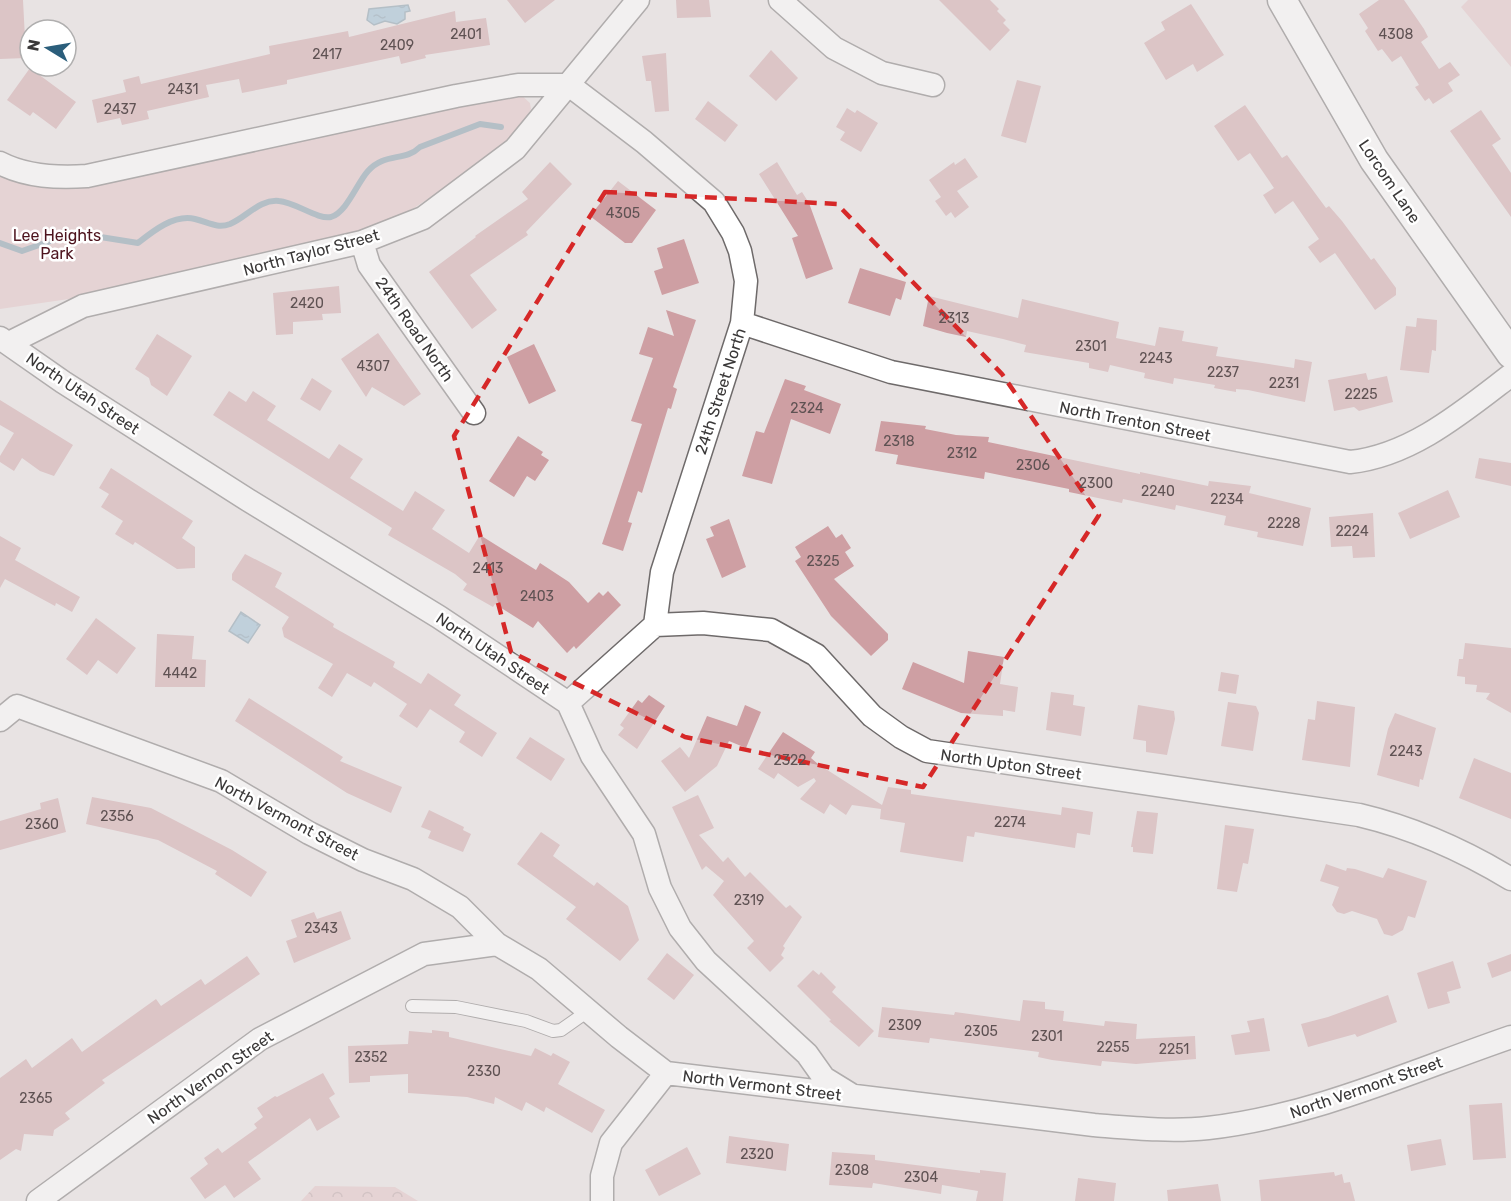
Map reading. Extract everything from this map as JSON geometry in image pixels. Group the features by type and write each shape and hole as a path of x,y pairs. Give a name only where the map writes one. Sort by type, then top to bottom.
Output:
{"street":[{"name":"North Taylor Street","path":"4,340 83,306 362,242 423,218 515,149 638,0"},
{"path":"780,0 834,48 882,73 933,85"},
{"name":"Lorcom Lane","path":"1281,0 1374,160 1511,354"},
{"path":"0,163 31,174 59,178 87,176 456,96 518,85 569,85"},
{"name":"24th Street North","path":"569,85 644,142 714,202 733,233 740,251 746,281 742,323 662,572 655,625"},
{"name":"24th Road North","path":"362,242 369,265 474,413"},
{"name":"North Trenton Street","path":"742,323 891,372 1350,462 1386,455 1416,441 1511,375"},
{"name":"North Utah Street","path":"4,340 73,388 439,617 568,703 592,756 644,834 660,888 680,928 706,961 807,1054 824,1078 853,1097"},
{"name":"North Upton Street","path":"655,625 703,623 771,630 816,655 872,716 901,737 927,751 1359,815 1394,823 1431,837 1471,855 1511,879"},
{"path":"568,703 655,625"},
{"name":"North Vermont Street","path":"6,707 221,781 327,842 423,884 460,907 497,944 539,969 666,1073 1094,1125 1159,1130 1208,1128 1285,1115 1356,1093 1511,1037"},
{"name":"North Vernon Street","path":"38,1201 260,1039 424,954 497,944"},
{"path":"603,1201 602,1176 611,1143 666,1073"}],"lane":[{"path":"412,1006 456,1007 526,1021 553,1030 561,1030 588,1011"}],"highlighted area":[{"path":"605,192 837,204 1002,374 1099,515 923,787 685,737 511,652 454,436"}],"green space":[{"path":"1468,0 1511,0 1511,67 1461,7"},
{"name":"Lee Heights Park","path":"520,94 530,103 531,109 521,127 480,165 414,208 352,236 69,299 0,309 0,177 45,187 90,185"},
{"path":"315,1186 395,1187 418,1201 301,1201"}],"water":[{"path":"408,5 410,11 405,12 405,19 397,24 385,21 374,25 367,20 369,9"},
{"path":"241,612 260,625 248,643 229,631"}],"building":[{"path":"0,0 23,0 24,18 18,18 18,58 0,59"},
{"path":"507,0 555,0 525,23"},
{"path":"676,0 709,0 711,17 677,18"},
{"path":"939,0 990,0 999,9 997,11 1006,20 1003,23 1010,30 990,51"},
{"path":"1379,0 1404,0 1424,29 1428,37 1421,42 1439,69 1450,62 1460,75 1448,83 1453,91 1433,104 1429,98 1425,101 1415,87 1419,85 1401,56 1392,62 1382,49 1378,51 1365,31 1368,28 1359,14"},
{"path":"1191,4 1224,55 1197,72 1193,64 1166,80 1144,43 1165,30 1161,22"},
{"path":"455,11 456,22 486,18 490,45 425,55 426,58 401,64 399,56 287,80 287,84 242,93 239,79 206,85 209,97 147,111 149,119 122,125 120,118 97,123 92,100 126,92 123,80 139,76 141,84 270,54 269,46 348,31 349,37"},
{"path":"771,50 798,78 776,101 749,76"},
{"path":"666,53 669,111 655,112 651,81 646,81 642,56"},
{"path":"23,78 44,78 76,102 56,129 33,112 30,116 7,100"},
{"path":"1017,80 1041,86 1026,143 1001,136"},
{"path":"708,101 738,125 725,142 695,119"},
{"path":"1245,105 1282,158 1287,155 1326,208 1329,206 1371,260 1374,258 1396,288 1396,295 1375,310 1335,253 1320,263 1308,247 1319,239 1293,201 1275,214 1263,195 1274,188 1250,153 1238,161 1214,126"},
{"path":"847,108 855,113 857,110 878,123 861,152 840,140 845,132 836,127"},
{"path":"1481,110 1501,139 1492,145 1511,173 1511,217 1450,131"},
{"path":"965,158 978,177 957,191 969,207 955,218 951,212 946,216 935,201 941,197 929,180 954,162 955,165"},
{"path":"550,162 572,184 526,232 528,235 470,275 497,310 472,329 429,272 528,199 522,192"},
{"path":"777,162 797,195 802,192 809,203 833,269 806,279 792,238 798,236 759,174"},
{"path":"618,181 656,210 632,243 625,243 590,216"},
{"path":"684,239 699,283 662,295 654,271 663,268 657,248"},
{"path":"860,268 906,282 901,300 896,298 890,316 848,303"},
{"path":"339,286 341,313 322,314 323,320 293,322 293,334 276,335 273,293"},
{"path":"929,296 1018,318 1022,299 1119,322 1116,338 1155,346 1159,327 1184,331 1182,341 1218,347 1216,356 1294,368 1295,359 1312,362 1305,402 1248,390 1236,389 1236,392 1214,388 1215,385 1174,378 1173,384 1144,378 1145,373 1110,365 1108,372 1089,368 1089,363 1024,352 1026,345 1003,339 967,331 966,337 947,333 923,326"},
{"path":"666,310 696,320 673,387 677,389 671,409 668,408 642,493 638,491 628,522 632,523 623,551 602,544 642,424 631,421 653,358 639,354 648,327 674,336"},
{"path":"1417,318 1437,320 1436,351 1432,350 1429,373 1400,370 1406,326 1416,327"},
{"path":"378,333 421,394 404,406 372,387 366,397 341,359"},
{"path":"157,334 192,356 167,396 151,385 149,378 135,369"},
{"path":"534,344 556,391 529,404 507,357"},
{"path":"1366,373 1368,380 1387,376 1393,402 1359,411 1354,407 1334,411 1328,380"},
{"path":"312,378 332,391 320,411 300,399"},
{"path":"785,379 806,386 804,390 841,404 830,434 791,419 772,484 742,476 756,431 764,433"},
{"path":"229,391 246,402 253,391 276,406 267,420 329,459 339,444 363,459 350,478 403,511 415,491 445,510 432,529 469,553 480,535 536,570 540,563 569,582 588,603 599,592 603,596 608,591 621,605 576,649 574,646 567,653 538,621 533,628 495,604 493,607 463,590 467,584 455,574 388,535 392,528 213,415"},
{"path":"0,400 73,445 54,476 40,471 22,458 14,471 0,462 0,456 14,433 0,425"},
{"path":"881,421 926,426 925,429 956,435 989,437 988,442 1208,486 1209,481 1251,486 1249,493 1311,508 1303,546 1257,537 1258,532 1224,525 1226,516 1176,505 1175,510 1123,499 1122,503 1069,492 1069,489 985,472 984,479 896,464 898,455 875,451"},
{"path":"518,436 543,452 541,455 549,460 535,481 527,476 514,497 489,481"},
{"path":"1479,458 1511,463 1511,486 1475,478"},
{"path":"111,468 193,521 182,538 195,547 195,568 177,569 135,542 133,545 115,534 123,521 101,507 109,494 99,488"},
{"path":"1448,490 1460,517 1410,539 1398,513"},
{"path":"1373,513 1375,557 1353,558 1352,546 1331,547 1329,517"},
{"path":"729,519 746,567 722,578 706,539 714,536 710,527"},
{"path":"828,526 836,538 842,534 851,548 845,552 854,566 834,579 888,634 888,640 871,656 831,616 795,561 801,557 795,547"},
{"path":"0,536 21,548 15,560 80,597 72,612 56,603 55,606 5,579 0,588"},
{"path":"245,554 282,573 275,587 334,624 333,627 395,662 393,667 421,684 428,673 461,695 454,705 497,733 482,757 459,742 465,732 430,709 417,728 399,716 407,704 374,682 371,687 347,673 332,697 318,688 333,664 284,637 282,628 289,617 232,580 232,574"},
{"path":"96,618 136,648 117,674 98,660 87,675 66,659"},
{"path":"157,634 194,636 192,659 206,660 205,687 155,687"},
{"path":"1465,643 1511,648 1511,713 1486,699 1490,693 1476,692 1477,685 1465,684 1465,677 1457,676 1459,659 1463,659"},
{"path":"968,651 1004,657 1000,684 1018,687 1015,712 1003,710 1003,716 961,713 902,689 913,662 964,683"},
{"path":"1221,672 1239,675 1236,694 1218,691"},
{"path":"1051,692 1074,695 1073,705 1085,707 1081,736 1046,730"},
{"path":"649,695 665,706 637,749 618,735 624,728 620,725 638,700 642,703"},
{"path":"249,698 343,757 340,761 402,787 391,813 347,793 235,721"},
{"path":"1317,701 1355,707 1350,767 1302,760 1308,719 1315,720"},
{"path":"1228,702 1256,706 1259,713 1253,751 1221,746"},
{"path":"745,705 761,712 746,748 729,741 717,766 685,792 661,761 680,747 689,758 707,716 737,726"},
{"path":"1138,705 1174,711 1175,719 1167,755 1146,752 1146,741 1133,739"},
{"path":"1395,713 1436,728 1423,780 1420,779 1419,787 1377,775 1388,729"},
{"path":"783,732 815,752 811,758 818,764 882,805 888,787 911,790 911,794 1061,815 1062,807 1093,812 1090,835 1077,833 1075,848 975,832 974,837 967,836 963,862 900,852 905,823 880,819 881,809 852,805 846,815 830,804 824,814 800,799 816,781 814,778 798,787 778,773 774,779 758,769"},
{"path":"530,737 565,759 551,781 516,758"},
{"path":"1474,758 1511,773 1511,819 1459,798"},
{"path":"698,795 714,828 699,835 723,862 728,857 745,877 750,872 786,908 790,905 802,917 783,946 785,948 781,955 784,958 770,972 747,948 754,941 713,895 724,881 706,866 702,870 672,807"},
{"path":"92,797 151,808 232,850 267,872 251,897 215,874 217,871 158,840 86,824"},
{"path":"58,798 66,832 0,850 0,821 41,809 40,803"},
{"path":"429,810 464,827 463,830 471,834 463,852 428,838 431,831 421,827"},
{"path":"1137,811 1158,813 1153,854 1133,852 1133,847 1131,847"},
{"path":"1225,825 1254,829 1248,864 1243,863 1237,892 1217,889"},
{"path":"541,832 560,845 553,856 594,886 597,882 628,906 639,940 620,961 566,919 576,907 517,864"},
{"path":"1326,864 1346,871 1347,868 1355,869 1383,878 1388,868 1427,881 1415,918 1408,916 1403,930 1392,936 1384,934 1377,919 1352,911 1344,914 1337,912 1332,905 1339,887 1320,881"},
{"path":"341,911 351,939 294,963 286,941 297,937 291,920 314,912 317,919"},
{"path":"667,953 694,975 674,1000 647,979"},
{"path":"1511,954 1511,971 1492,978 1487,963"},
{"path":"247,956 260,974 102,1080 105,1083 65,1113 70,1119 54,1130 53,1136 24,1134 21,1151 16,1149 0,1160 0,1078 26,1059 32,1068 72,1038 82,1052 156,999 161,1006 201,979 205,985"},
{"path":"1453,961 1461,988 1447,992 1450,1003 1428,1009 1417,973"},
{"path":"813,970 819,975 821,972 836,987 832,992 874,1031 859,1047 829,1021 831,1020 797,986"},
{"path":"1388,995 1397,1022 1357,1037 1355,1034 1308,1047 1301,1024 1328,1017"},
{"path":"1023,1000 1045,1002 1045,1009 1064,1011 1063,1021 1104,1026 1105,1021 1137,1024 1136,1039 1195,1036 1196,1059 1136,1064 1102,1061 1101,1066 1038,1057 1039,1052 930,1038 929,1043 878,1037 882,1007 954,1015 955,1012 1020,1021"},
{"path":"1264,1018 1270,1051 1235,1055 1231,1035 1250,1032 1247,1021"},
{"path":"432,1030 449,1032 449,1037 531,1056 535,1048 551,1056 553,1053 570,1062 558,1084 605,1110 592,1133 546,1107 544,1112 526,1102 522,1111 495,1097 494,1104 467,1097 408,1093 408,1074 370,1076 370,1082 349,1083 348,1046 408,1044 409,1031 432,1033"},
{"path":"323,1073 335,1094 329,1098 340,1117 317,1131 310,1118 248,1162 261,1179 234,1198 225,1185 205,1199 190,1178 208,1164 204,1158 218,1148 222,1153 257,1128 254,1124 263,1117 257,1108 275,1096"},
{"path":"1502,1103 1506,1158 1473,1160 1469,1105"},
{"path":"729,1136 789,1144 786,1171 726,1163"},
{"path":"1441,1139 1446,1165 1411,1171 1407,1145"},
{"path":"687,1147 701,1174 659,1196 645,1170"},
{"path":"832,1152 875,1155 875,1160 980,1173 980,1170 1006,1173 1003,1201 976,1201 978,1191 942,1185 941,1194 873,1183 872,1188 829,1185"},
{"path":"1334,1172 1335,1176 1342,1174 1344,1183 1350,1182 1355,1201 1261,1201 1259,1180"},
{"path":"1078,1178 1116,1183 1114,1201 1075,1201"},
{"path":"1218,1184 1221,1201 1168,1201 1167,1190"}],"waterway":[{"path":"0,243 22,251 62,237 88,235 138,243 172,221 187,218 225,225 272,201 285,202 320,216 331,217 347,203 368,171 381,161 414,152 420,147 480,124 501,127"}]}
